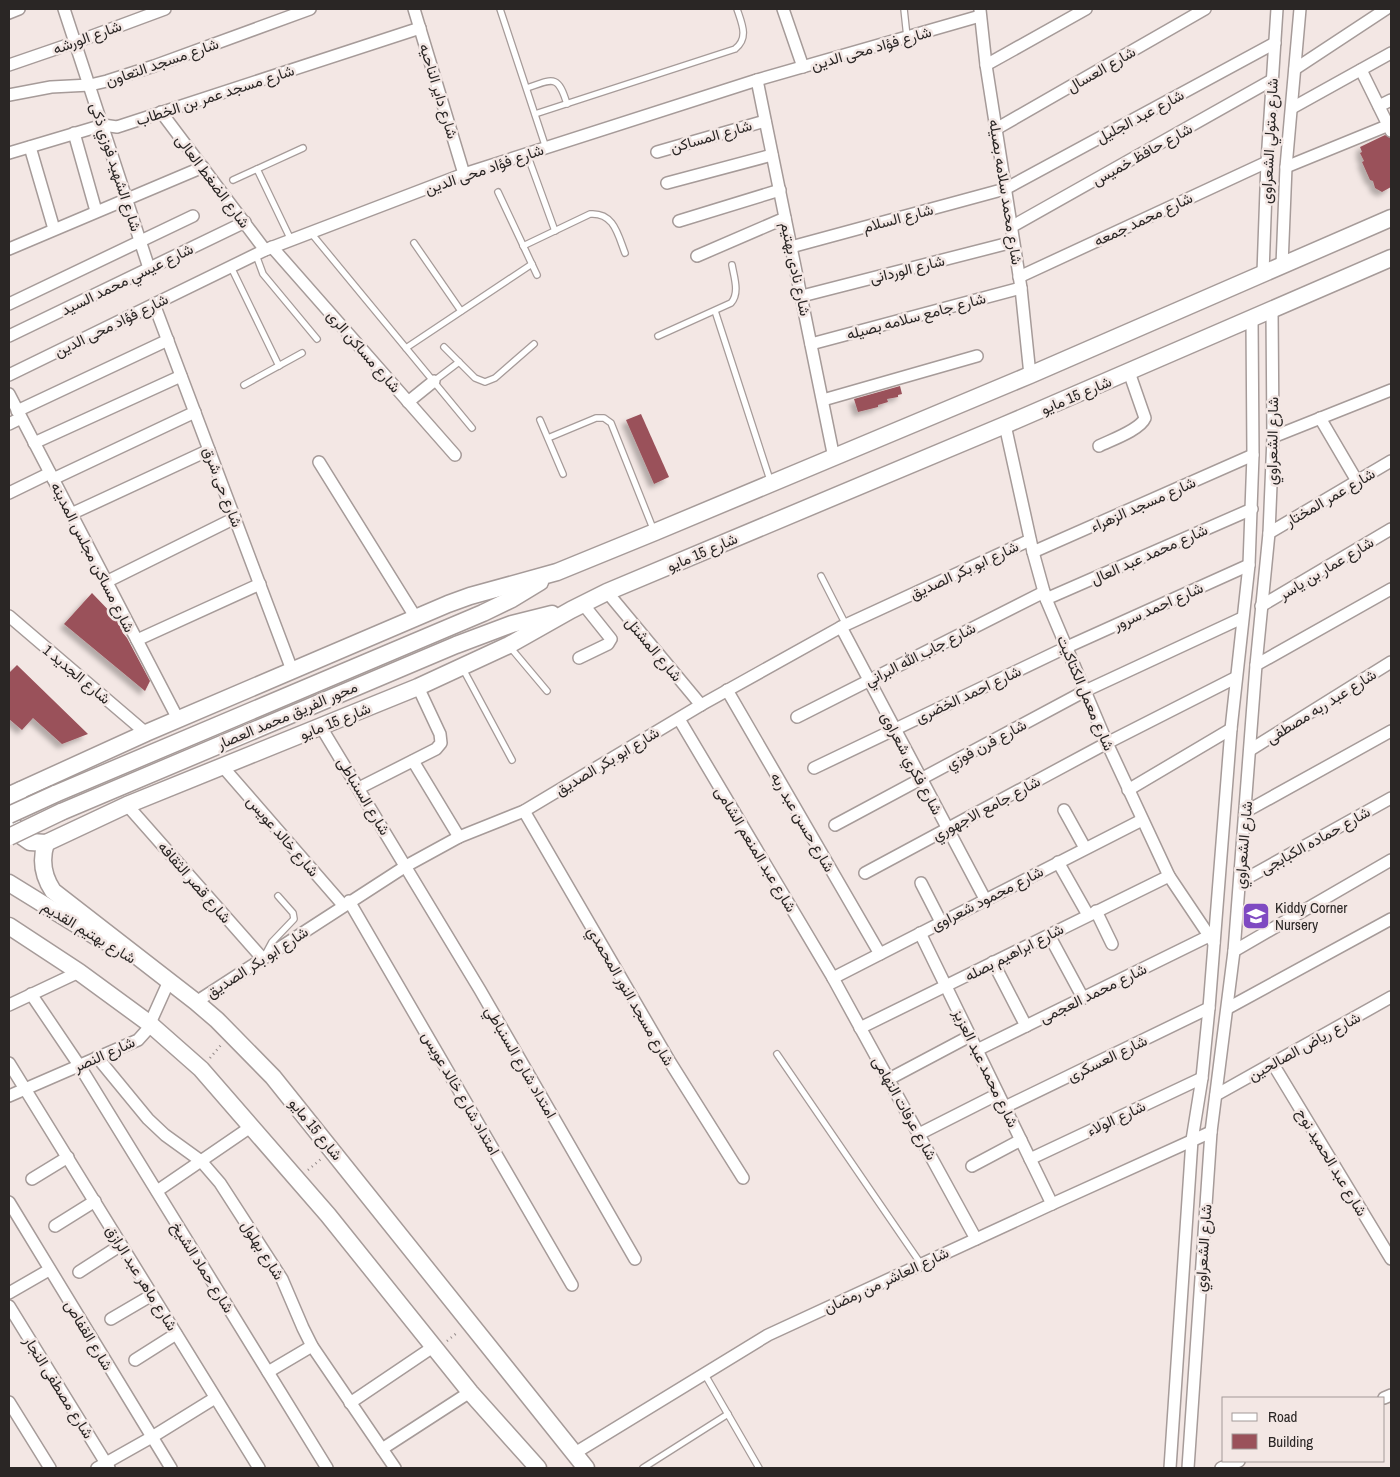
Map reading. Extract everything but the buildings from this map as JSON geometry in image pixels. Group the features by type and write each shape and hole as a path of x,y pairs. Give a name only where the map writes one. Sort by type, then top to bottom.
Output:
{"main road":[{"path":"46,843 30,842 17,833 13,827 10,819 15,793 178,719 416,618 470,596 557,572 772,484 1030,375 1391,218"},
{"name":"شارع 15 مايو","path":"586,1468 273,1077 196,1002 54,891 44,873 43,853 46,843 127,805 418,688 509,645 607,592 1006,426 1391,258"},
{"name":"محور الفريق محمد العصار","path":"9,815 82,782 483,613 512,599 557,572"},
{"name":"محور الفريق محمد العصار","path":"9,837 169,765 456,645 512,624 577,607"},
{"name":"شارع بهتيم القديم","path":"9,883 169,981"},
{"path":"9,926 79,972 150,1024 201,1069 328,1215 531,1466"}],"street":[{"path":"9,13 19,9"},
{"name":"شارع الشهيد فوزي ذكى","path":"64,9 149,268"},
{"name":"شارع الورشه","path":"9,64 76,42 164,9"},
{"name":"شارع مسجد التعاون","path":"9,95 51,87 90,85 154,66 310,9"},
{"name":"شارع داير الناحيه","path":"414,9 464,174"},
{"path":"783,9 803,67"},
{"path":"986,65 1086,9"},
{"name":"شارع العسال","path":"996,129 1205,9"},
{"name":"شارع متولي الشعراوى","path":"1263,273 1267,162 1277,9"},
{"name":"شارع متولي الشعراوى","path":"1282,264 1286,167 1300,9"},
{"path":"1295,69 1386,9"},
{"name":"شارع فؤاد محى الدين","path":"9,374 264,251 464,174 757,80 907,37 980,12"},
{"name":"شارع محمد سلامه بصيله","path":"980,12 986,65 1020,282 1030,375"},
{"name":"شارع مسجد عمر بن الخطاب","path":"9,153 102,125 117,127 420,28"},
{"name":"شارع عبد الجليل","path":"1005,189 1275,43"},
{"path":"1292,108 1391,52"},
{"path":"1286,167 1390,128 1361,70"},
{"name":"شارع نادى بهتيم","path":"757,80 834,458"},
{"name":"شارع حافظ خميس","path":"1011,227 1272,80"},
{"path":"1379,106 1391,100"},
{"name":"شارع الضغط العالى","path":"161,112 245,222 264,251"},
{"name":"شارع المساكن","path":"657,152 766,121"},
{"path":"74,134 96,212"},
{"path":"30,146 54,229"},
{"path":"667,183 772,155"},
{"name":"شارع محمد جمعه","path":"1020,282 1267,162"},
{"path":"9,249 203,167"},
{"name":"شارع السلام","path":"791,247 1005,189"},
{"path":"679,221 780,190"},
{"path":"9,304 193,216"},
{"path":"697,256 785,218"},
{"name":"شارع عيسي محمد السيد","path":"9,336 245,222"},
{"name":"شارع الوردانى","path":"802,296 1013,242"},
{"name":"شارع مساكن الرى","path":"264,251 408,402 455,455"},
{"name":"شارع جامع سلامه بصيله","path":"811,344 1020,282"},
{"name":"شارع حى شرق","path":"154,304 292,670"},
{"name":"شارع الشعراوي","path":"1188,1468 1211,1132 1234,951 1256,665 1269,532 1273,437 1272,311"},
{"name":"شارع الشعراوي","path":"1170,1468 1192,1140 1202,1078 1209,1008 1212,939 1230,730 1249,565 1254,455 1252,320"},
{"path":"9,424 19,414 168,340"},
{"path":"823,400 977,356"},
{"path":"1098,446 1138,427 1146,418 1129,372"},
{"path":"34,443 181,376"},
{"path":"408,402 434,381"},
{"path":"1273,437 1391,390"},
{"name":"شارع مساكن مجلس المدينه","path":"9,394 178,719"},
{"path":"9,493 195,412"},
{"path":"1320,418 1357,481"},
{"name":"شارع معمل الكتاكيت","path":"1006,426 1030,540 1045,596 1107,743 1169,876 1212,939"},
{"path":"71,514 209,450"},
{"name":"شارع مسجد الزهراء","path":"1033,552 1254,455"},
{"name":"شارع عمر المختار","path":"1269,532 1391,461"},
{"path":"319,462 416,618"},
{"name":"شارع محمد عبد العال","path":"1045,596 1252,509"},
{"path":"106,582 235,518"},
{"name":"شارع عمار بن ياسر","path":"1261,606 1391,529"},
{"name":"شارع ابو بكر الصديق","path":"196,1002 346,903 406,866 459,837 524,811 701,705 843,626 1030,540"},
{"name":"شارع احمد سرور","path":"1067,648 1249,565"},
{"path":"137,640 260,584"},
{"path":"1256,665 1391,589"},
{"name":"شارع المشتل","path":"607,592 701,705"},
{"name":"شارع جاب الله البراني","path":"797,716 1045,596"},
{"path":"577,607 611,639 608,644 579,658"},
{"name":"شارع الجديد 1","path":"9,616 146,733"},
{"name":"شارع فرن فوزي","path":"835,825 1085,691 1242,618"},
{"name":"شارع فكري شعراوى","path":"843,626 868,680 985,900"},
{"name":"شارع احمد الخضرى","path":"814,768 1067,648"},
{"name":"شارع عبد ربه مصطفى","path":"1250,750 1391,662"},
{"name":"شارع جامع الاجهوري","path":"865,873 1107,743 1235,678"},
{"path":"359,788 436,750 441,743 440,734 418,688"},
{"name":"شارع حسن عبد ربه","path":"727,690 880,954"},
{"name":"شارع عبد المنعم الشامى","path":"678,720 833,978"},
{"name":"شارع السنباطى","path":"321,727 406,866"},
{"path":"1128,790 1230,730"},
{"path":"1245,812 1391,730"},
{"path":"413,761 459,837"},
{"name":"شارع خالد عويس","path":"223,767 346,903"},
{"name":"شارع حماده الكبابجى","path":"1240,882 1391,798"},
{"name":"شارع قصر الثقافه","path":"127,805 263,959"},
{"path":"1064,810 1085,848"},
{"name":"شارع مسجد النور المحمدي","path":"524,811 670,1062 743,1178"},
{"name":"شارع محمود شعراوى","path":"833,978 1142,820"},
{"path":"1234,951 1391,860"},
{"path":"1058,862 1112,944"},
{"name":"امتداد شارع السنباطي","path":"406,866 635,1259"},
{"name":"شارع ابراهيم بصله","path":"860,1028 1169,876"},
{"path":"921,883 941,922"},
{"name":"امتداد شارع خالد عويس","path":"346,903 572,1285"},
{"path":"1228,1008 1391,919"},
{"name":"شارع محمد عبد العزيز","path":"920,933 1052,1204"},
{"path":"1048,935 1083,998"},
{"name":"شارع محمد العجمى","path":"977,1050 1083,998 1212,939"},
{"path":"993,962 1026,1026"},
{"path":"9,1005 79,972"},
{"name":"شارع عرفات التهامى","path":"833,978 976,1239"},
{"name":"شارع النصر","path":"9,1096 138,1040 143,1036 150,1024 169,981"},
{"name":"شارع حماد الشيخ","path":"31,994 80,1065 327,1468"},
{"name":"شارع رياض الصالحين","path":"1216,1095 1391,997"},
{"name":"شارع العسكرى","path":"1005,1107 1209,1008"},
{"path":"889,1079 970,1036"},
{"name":"شارع بهلول","path":"97,1058 148,1119 165,1135 201,1161 220,1183 282,1279 312,1346 396,1468"},
{"name":"شارع ماهر عبد الرازق","path":"9,1063 259,1468"},
{"name":"شارع عبد الحميد نوح","path":"1273,1064 1391,1259"},
{"name":"شارع الولاء","path":"1030,1159 1202,1078"},
{"path":"919,1134 998,1094"},
{"path":"157,1192 252,1126"},
{"name":"شارع العاشر من رمضان","path":"574,1452 768,1335 1211,1132"},
{"path":"972,1166 1021,1140"},
{"path":"32,1179 68,1157"},
{"path":"56,1226 95,1201"},
{"name":"شارع القفاص","path":"9,1202 170,1468"},
{"path":"78,1272 121,1244"},
{"path":"9,1293 49,1270"},
{"path":"111,1319 152,1295"},
{"name":"شارع مصطفى النجار","path":"9,1306 104,1467"},
{"path":"135,1360 176,1334"},
{"path":"268,1372 312,1346"},
{"path":"350,1403 435,1349"},
{"path":"382,1449 470,1392"},
{"path":"104,1467 215,1398"},
{"path":"9,1402 50,1468"},
{"path":"1221,1468 1236,1462"}],"lane":[{"path":"500,9 546,148"},
{"path":"535,114 735,50 741,43 744,34 737,9"},
{"path":"904,9 907,37"},
{"path":"527,88 547,81 555,82 562,87 567,104"},
{"path":"234,180 303,148"},
{"path":"527,154 555,231"},
{"path":"257,169 291,240"},
{"path":"498,192 537,275"},
{"path":"523,246 590,214 602,214 612,220 625,253"},
{"path":"311,232 472,428"},
{"path":"414,243 461,311"},
{"path":"264,251 263,274 317,339"},
{"path":"406,348 532,264"},
{"path":"658,336 731,303 736,296 732,265"},
{"path":"231,267 279,366"},
{"path":"715,311 772,484"},
{"path":"444,347 475,378 481,382 488,382 534,344"},
{"path":"244,385 302,353"},
{"path":"434,381 459,362"},
{"path":"548,438 596,418 604,418 611,423 655,532"},
{"path":"540,420 562,474"},
{"path":"821,576 843,626"},
{"path":"509,645 547,691"},
{"path":"462,667 512,760"},
{"path":"263,959 272,942 294,920 293,913 278,896"},
{"path":"777,1054 921,1264"},
{"path":"704,1373 759,1468"},
{"path":"643,1468 728,1414"}],"path":[{"path":"201,1069 231,1034"},
{"path":"297,1179 333,1150"},
{"path":"435,1349 470,1323"}],"place":[{"name":"Kiddy Corner Nursery","path":"1256,916"}]}
